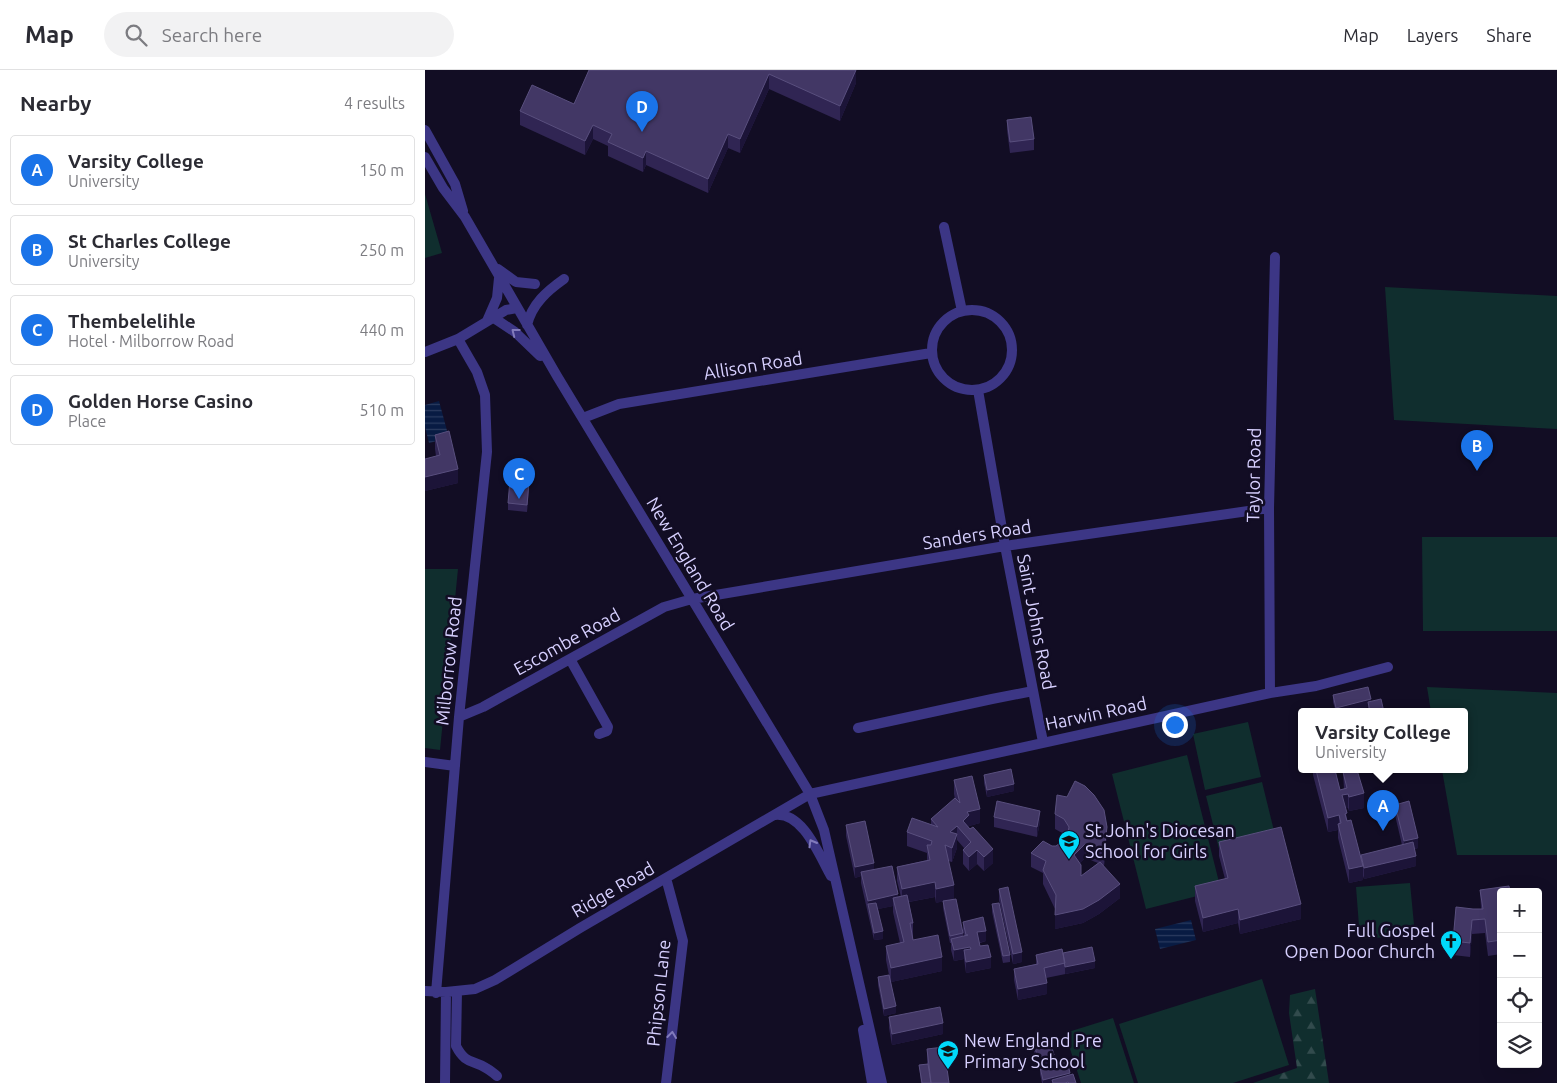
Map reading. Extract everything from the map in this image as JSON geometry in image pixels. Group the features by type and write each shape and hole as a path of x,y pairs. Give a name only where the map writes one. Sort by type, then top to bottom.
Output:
{"street":[{"name":"New England Road","path":"425,130 455,184 465,217"},
{"name":"New England Road","path":"425,157 428,168 465,217 557,376 810,794 824,830 882,1083"},
{"path":"428,168 445,163"},
{"path":"944,227 962,311"},
{"name":"Taylor Road","path":"1270,693 1269,508 1275,258"},
{"path":"491,263 516,282 535,284"},
{"path":"490,320 497,298 499,278"},
{"path":"527,325 530,315 538,302 564,280"},
{"path":"425,352 458,339 514,304"},
{"path":"975,310 987,313 998,320 1006,330 1011,342 1011,355 1007,368 1000,378 990,386 978,390 962,389 947,382 936,369 931,353 934,335 945,320 962,311 975,310"},
{"path":"490,320 523,338 557,376"},
{"name":"Milborrow Road","path":"445,1083 435,992 459,717 487,452 485,395 477,372 458,339"},
{"name":"Allison Road","path":"583,418 619,404 931,353"},
{"name":"Saint Johns Road","path":"978,390 1005,546 1043,742"},
{"name":"Sanders Road","path":"692,599 1005,546 1269,508"},
{"name":"Escombe Road","path":"459,717 483,707 664,608 692,599"},
{"path":"570,659 608,728 607,731 599,734"},
{"name":"Harwin Road","path":"810,794 1270,693 1316,686 1388,667"},
{"path":"858,728 992,698 1033,691"},
{"path":"425,762 455,766"},
{"name":"Ridge Road","path":"435,992 475,989 495,980 810,794"},
{"path":"775,815 782,814 795,820 805,831 837,885"},
{"name":"Phipson Lane","path":"665,1083 683,941 666,878"},
{"name":"New England Road","path":"849,943 871,1080"},
{"path":"457,991 456,1046 460,1054 467,1061 485,1067 497,1076"},
{"path":"871,1080 871,1064 877,1061"}],"green space":[{"path":"425,194 442,253 425,258"},
{"path":"1385,287 1557,296 1557,429 1394,420"},
{"path":"1422,537 1557,537 1557,631 1423,631"},
{"path":"425,569 458,569 440,750 425,748"},
{"path":"1427,687 1557,693 1557,855 1457,855 1443,773 1468,773 1468,708 1430,708"},
{"path":"1248,722 1261,777 1205,790 1193,734"},
{"path":"1187,755 1221,890 1146,909 1112,774"},
{"path":"1262,782 1275,835 1219,849 1206,796"},
{"path":"1410,883 1415,935 1360,939 1356,887"},
{"path":"1262,979 1289,1065 1233,1083 1138,1083 1119,1024"},
{"path":"1315,989 1329,1083 1253,1083 1297,1068 1289,1013 1290,995"},
{"path":"1113,1018 1134,1083 1081,1083 1065,1033"}],"water":[{"path":"439,401 449,438 429,443 425,427 425,405"},
{"path":"1191,920 1196,940 1160,949 1155,929"}],"building":[{"path":"589,70 856,70 840,106 769,74 740,139 728,134 708,179 646,151 643,158 608,142 612,134 593,125 585,141 520,111 532,85 574,104"},
{"path":"1031,117 1034,139 1010,142 1007,120"},
{"path":"449,431 458,469 425,477 425,459 440,455 435,435"},
{"path":"510,480 529,482 527,505 508,503"},
{"path":"1368,687 1371,699 1336,708 1333,695"},
{"path":"1381,699 1383,708 1369,708 1368,702"},
{"path":"1011,769 1014,784 987,790 984,775"},
{"path":"1317,773 1336,773 1340,790 1347,788 1343,773 1358,773 1364,793 1349,797 1348,794 1342,795 1347,813 1345,814 1347,821 1351,820 1363,866 1349,869 1338,824 1341,823 1339,815 1328,818"},
{"path":"972,776 980,809 967,812 969,815 963,821 970,829 973,827 993,849 984,857 977,850 969,857 963,850 971,842 957,826 950,832 957,834 952,848 945,845 954,885 936,889 935,882 902,889 897,867 930,860 927,845 931,845 932,841 907,832 912,818 938,827 931,819 955,798 960,803 954,780"},
{"path":"1075,781 1085,786 1094,795 1104,810 1107,827 1104,851 1085,844 1074,855 1081,865 1081,876 1100,862 1120,884 1099,900 1083,909 1055,915 1056,895 1043,870 1046,861 1031,853 1043,841 1056,846 1067,838 1069,827 1064,819 1055,814 1057,795 1067,797"},
{"path":"997,801 1040,811 1037,827 994,817"},
{"path":"1409,801 1418,838 1404,841 1395,805"},
{"path":"865,821 874,863 855,867 846,825"},
{"path":"1281,827 1301,904 1240,920 1238,909 1203,918 1195,886 1228,878 1219,842"},
{"path":"1413,842 1416,856 1364,868 1361,855"},
{"path":"892,866 898,894 868,901 861,872"},
{"path":"1509,886 1509,888 1497,888 1497,941 1488,942 1485,919 1472,920 1470,943 1453,941 1456,907 1483,909 1480,890"},
{"path":"1008,887 1022,952 1013,954 999,889"},
{"path":"907,895 913,923 910,923 913,940 938,935 942,957 891,968 886,946 904,942 893,898"},
{"path":"956,899 963,933 950,936 943,901"},
{"path":"876,903 883,931 874,933 868,904"},
{"path":"999,903 1010,955 1003,956 992,904"},
{"path":"983,917 986,931 977,932 980,946 988,945 991,957 966,962 964,950 971,949 970,947 954,950 951,939 968,935 966,935 963,922"},
{"path":"1092,947 1095,961 1065,967 1063,953"},
{"path":"1062,949 1065,963 1044,968 1047,983 1018,989 1014,969 1038,964 1036,955"},
{"path":"889,975 896,1006 884,1009 878,977"},
{"path":"940,1007 943,1023 892,1034 889,1017"},
{"path":"1049,1037 1054,1055 1038,1058 1033,1041"},
{"path":"944,1047 949,1083 931,1083 927,1049"},
{"path":"1067,1060 1070,1073 1043,1080 1040,1067"},
{"path":"928,1064 931,1083 922,1083 919,1065"},
{"path":"1073,1074 1076,1083 1053,1083 1052,1080"}],"place":[{"name":"Golden Horse Casino","path":"642,132"},
{"name":"St Charles College","path":"1477,471"},
{"name":"Thembelelihle","path":"519,499"},
{"name":"Varsity College","path":"1383,831"},
{"name":"St John's Diocesan School for Girls","path":"1069,860"},
{"name":"Full Gospel Open Door Church","path":"1451,960"},
{"name":"New England Pre Primary School","path":"948,1070"}]}
